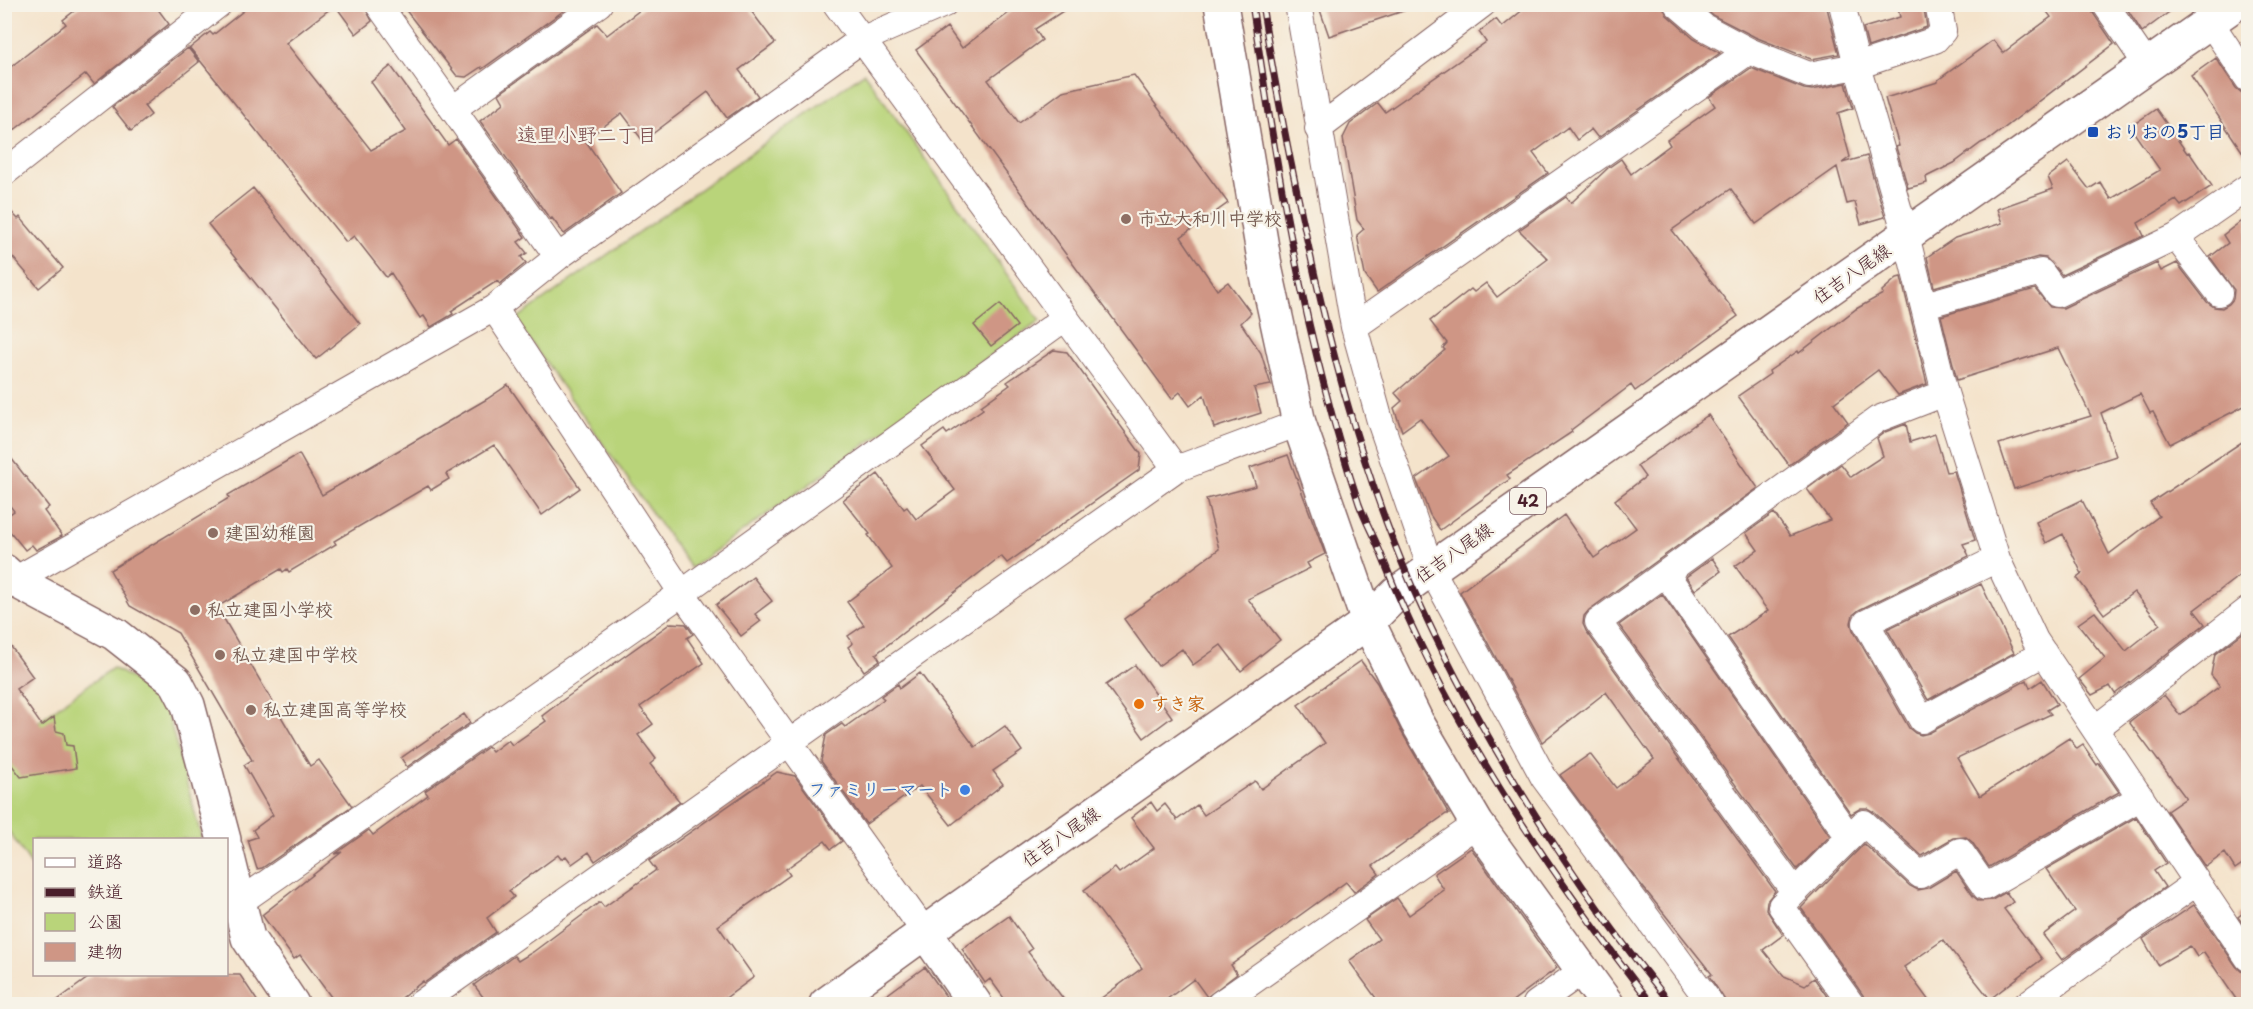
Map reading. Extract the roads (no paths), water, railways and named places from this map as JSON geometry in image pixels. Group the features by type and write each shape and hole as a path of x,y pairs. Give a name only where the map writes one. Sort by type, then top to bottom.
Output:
{"street":[{"path":"4,173 219,4"},
{"path":"378,4 558,257"},
{"path":"453,109 599,4"},
{"path":"836,4 1176,469"},
{"path":"8,579 494,308 558,257 861,40 944,4"},
{"path":"1221,4 1266,271 1299,423 1368,622 1417,722 1478,824 1607,1005"},
{"path":"1298,4 1354,327 1380,421 1431,568 1544,778 1711,1005"},
{"path":"1318,129 1483,4"},
{"path":"1677,4 1704,27 1749,51 1809,75 1857,66 1935,40 1942,31 1938,4"},
{"path":"1842,4 1857,66 1925,305 1945,393 1997,560 2035,640 2248,958"},
{"path":"2104,4 2147,65"},
{"path":"2223,13 2248,79"},
{"name":"住吉八尾線","path":"826,1005 925,932 1368,622 1396,594 1431,568 2223,13"},
{"path":"1354,327 1749,51"},
{"path":"1925,305 2041,272 2057,294 2176,237 2248,187"},
{"path":"2176,237 2219,293"},
{"path":"494,308 682,594 975,1005"},
{"path":"240,902 682,594 1065,318"},
{"path":"1794,891 1598,622 1878,419 1945,393"},
{"path":"420,1005 1176,469 1299,423"},
{"path":"1997,560 1866,624 1922,720 2044,653"},
{"path":"1666,574 1850,837"},
{"path":"8,579 115,634 176,682 188,705 223,838"},
{"path":"2095,729 2248,610"},
{"path":"1851,1005 1781,906 1864,823 1920,875 1960,851 1985,887 2140,797"},
{"path":"1220,1005 1478,824"},
{"path":"228,857 248,938 292,1005"},
{"path":"2027,1005 2197,882"},
{"path":"1536,1005 1582,971"}],"railway":[{"path":"1252,4 1283,194 1308,319 1340,443 1359,504 1409,619 1468,735 1537,846 1652,1004"},
{"path":"1262,4 1286,136 1334,356 1376,494 1411,584 1475,714 1524,797 1620,939 1671,1004"}],"place":[{"name":"おりおの5丁目","path":"2093,132"},
{"name":"市立大和川中学校","path":"1126,219"},
{"name":"建国幼稚園","path":"213,533"},
{"name":"私立建国小学校","path":"195,610"},
{"name":"私立建国中学校","path":"220,655"},
{"name":"すき家","path":"1139,704"},
{"name":"私立建国高等学校","path":"251,710"},
{"name":"ファミリーマート","path":"965,790"}],"district":[{"name":"遠里小野二丁目","path":"587,135"}]}
